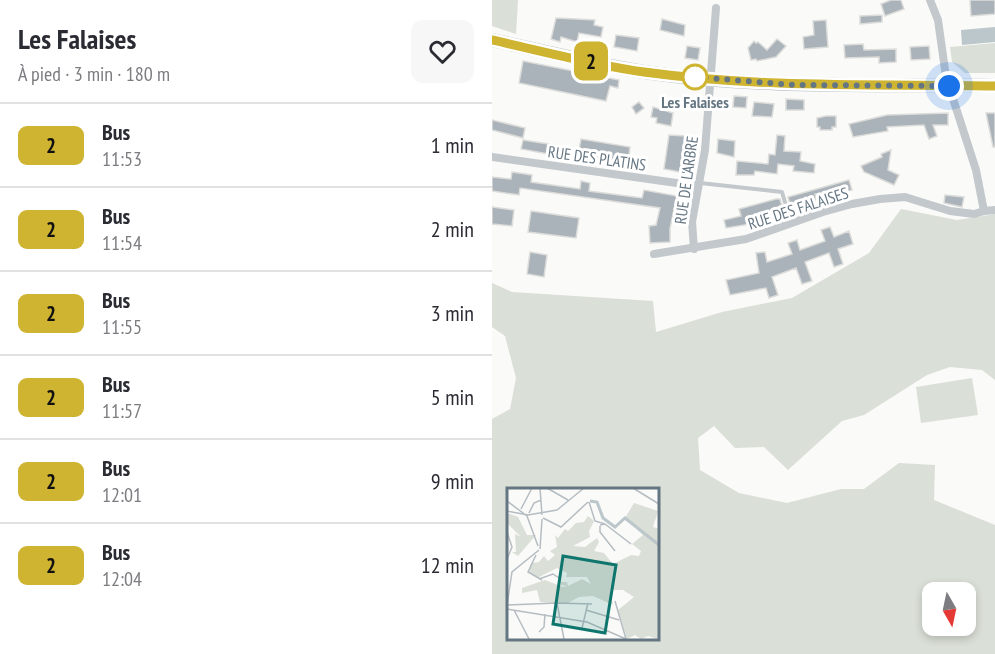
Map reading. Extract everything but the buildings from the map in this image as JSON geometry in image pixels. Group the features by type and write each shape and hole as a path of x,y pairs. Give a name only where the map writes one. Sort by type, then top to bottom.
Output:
{"street":[{"path":"930,0 938,20 943,62 949,86 976,170 984,211"},
{"name":"RUE DE L'ARBRE","path":"694,249 692,222 705,150 716,8"},
{"path":"492,40 642,72 711,79 795,85 995,86"},
{"name":"RUE DES PLATINS","path":"492,157 699,184"},
{"name":"RUE DES FALAISES","path":"654,254 746,239 852,204 905,197 950,211 974,214 995,210"}],"lane":[{"path":"699,184 782,192 791,224"}],"shaded area":[{"path":"492,0 518,0 516,34 492,26"},
{"path":"995,27 995,42 962,45 961,30"},
{"path":"995,43 995,73 965,73 952,62 950,47"},
{"path":"901,209 957,220 995,214 995,380 982,370 950,367 927,375 864,415 842,421 788,470 764,447 735,448 714,426 698,438 700,470 739,493 787,503 841,489 864,489 899,463 935,465 934,500 995,525 995,654 492,654 492,419 510,409 516,378 505,336 492,327 492,283 512,292 653,301 656,332 722,312 792,298 869,253"},
{"path":"972,378 978,415 921,423 916,387"}],"bus line":[{"name":"2","path":"492,40 642,72 711,79 795,85 995,86"}],"place":[{"name":"Les Falaises","path":"695,77"}],"route":[{"path":"695,77 795,85 949,86"}]}
